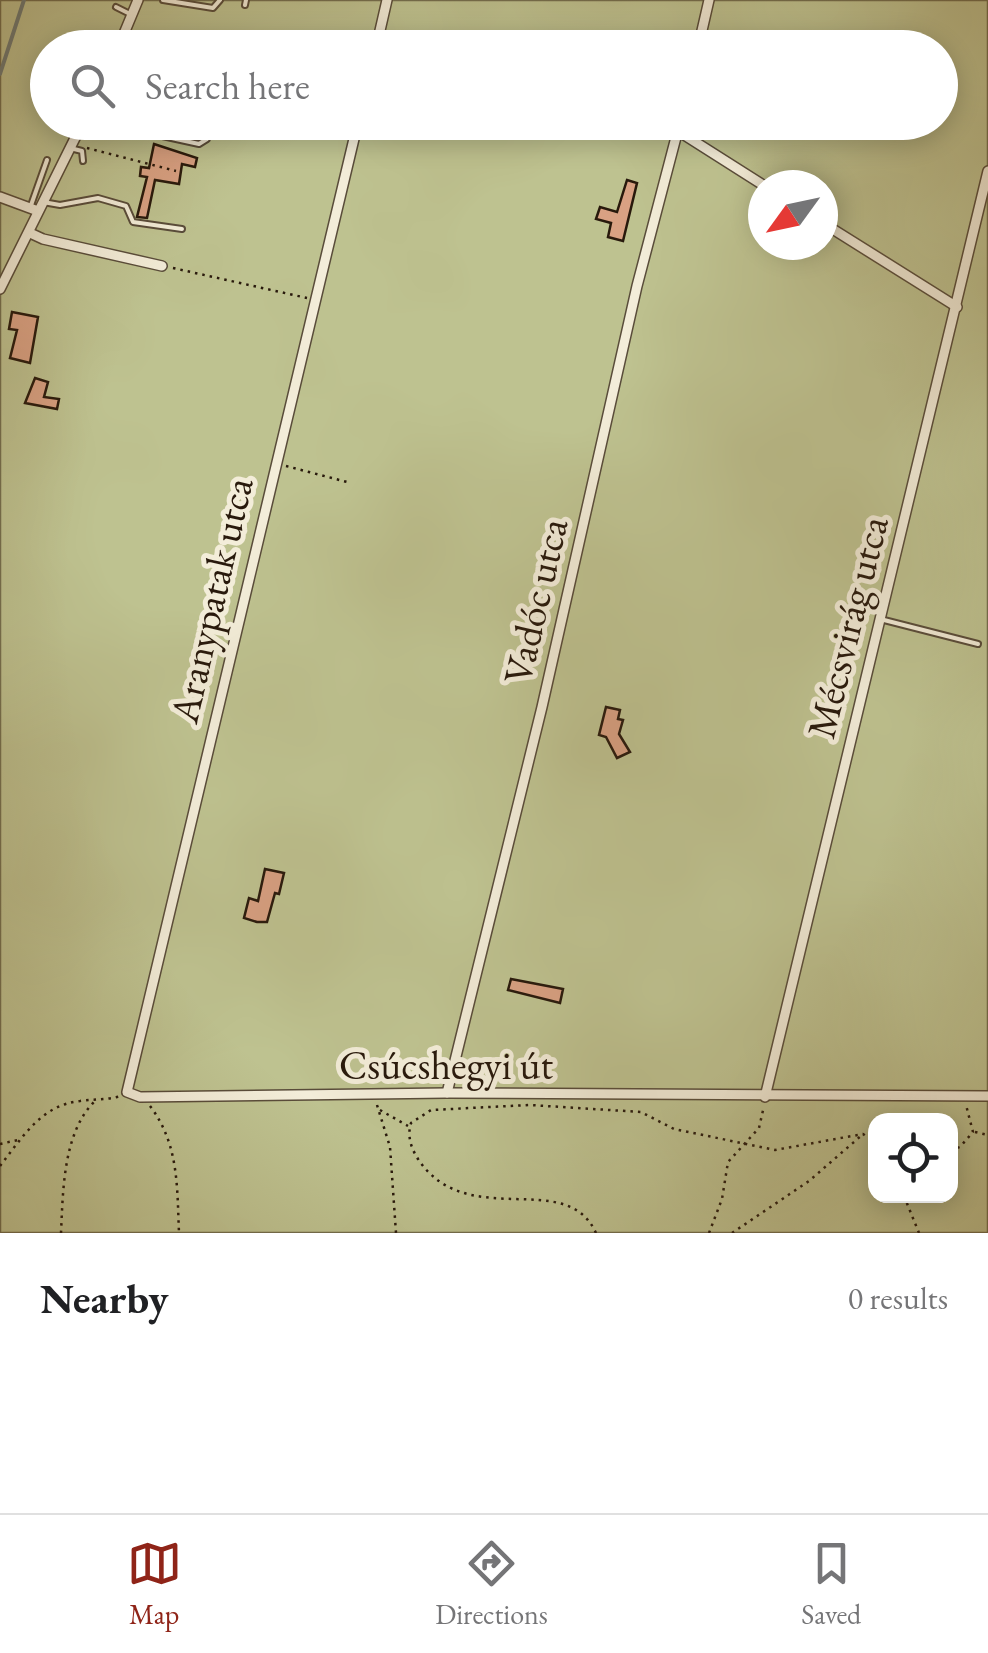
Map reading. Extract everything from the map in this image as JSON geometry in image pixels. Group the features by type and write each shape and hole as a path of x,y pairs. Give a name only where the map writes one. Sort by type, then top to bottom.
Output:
{"street":[{"path":"125,30 138,0"},
{"path":"380,30 387,0"},
{"path":"702,30 709,0"},
{"path":"0,289 30,233 37,207 74,140"},
{"name":"Aranypatak utca","path":"128,1092 354,140"},
{"name":"Vadóc utca","path":"447,1093 542,707 637,286 676,140"},
{"path":"698,140 748,175"},
{"name":"Mécsvirág utca","path":"765,1097 988,171"},
{"path":"0,197 37,207"},
{"path":"838,232 956,307"},
{"path":"30,233 43,240 162,266"},
{"name":"Csúcshegyi út","path":"128,1092 140,1097 447,1093 988,1096"}],"lane":[{"path":"163,0 212,8 220,0"},
{"path":"116,7 132,14"},
{"path":"181,140 199,144 205,140"},
{"path":"70,148 82,151 83,161"},
{"path":"47,160 37,207 98,198 126,206 133,222 182,229"},
{"path":"879,619 978,644"}],"path":[{"path":"82,151 86,148 176,171"},
{"path":"162,266 314,299"},
{"path":"275,464 351,482"},
{"path":"0,1166 44,1114 79,1101 114,1099 128,1092"},
{"path":"371,1094 390,1147 396,1233"},
{"path":"964,1096 974,1132"},
{"path":"140,1097 159,1117 171,1143 179,1233"},
{"path":"708,1233 722,1199 728,1162 759,1128 765,1097"},
{"path":"61,1233 68,1162 82,1119 96,1100"},
{"path":"596,1233 585,1215 568,1204 478,1199 452,1190 420,1162 410,1143 410,1127 418,1115 431,1110 543,1106 641,1112 674,1130 785,1151 863,1134 868,1138"},
{"path":"379,1110 410,1127"},
{"path":"974,1132 988,1134"},
{"path":"958,1148 974,1132"},
{"path":"732,1233 808,1180 863,1134"},
{"path":"0,1144 20,1139"},
{"path":"907,1203 919,1233"}],"green space":[{"path":"0,0 988,0 988,1233 0,1233"}],"building":[{"path":"154,144 197,158 195,167 182,164 179,184 155,180 147,218 137,217 147,177 140,176 141,167 149,168"},
{"path":"627,180 637,183 623,241 608,237 611,223 596,219 600,207 617,212"},
{"path":"12,312 38,317 30,363 10,358 17,330 9,329"},
{"path":"35,378 48,382 44,397 59,399 57,409 25,403"},
{"path":"606,707 620,710 618,719 623,720 619,734 630,752 617,758 606,737 599,735"},
{"path":"265,869 284,873 267,922 257,922 244,918 249,898 258,901"},
{"path":"511,979 563,989 560,1003 508,990"}],"waterway":[{"path":"0,74 24,0"}]}
